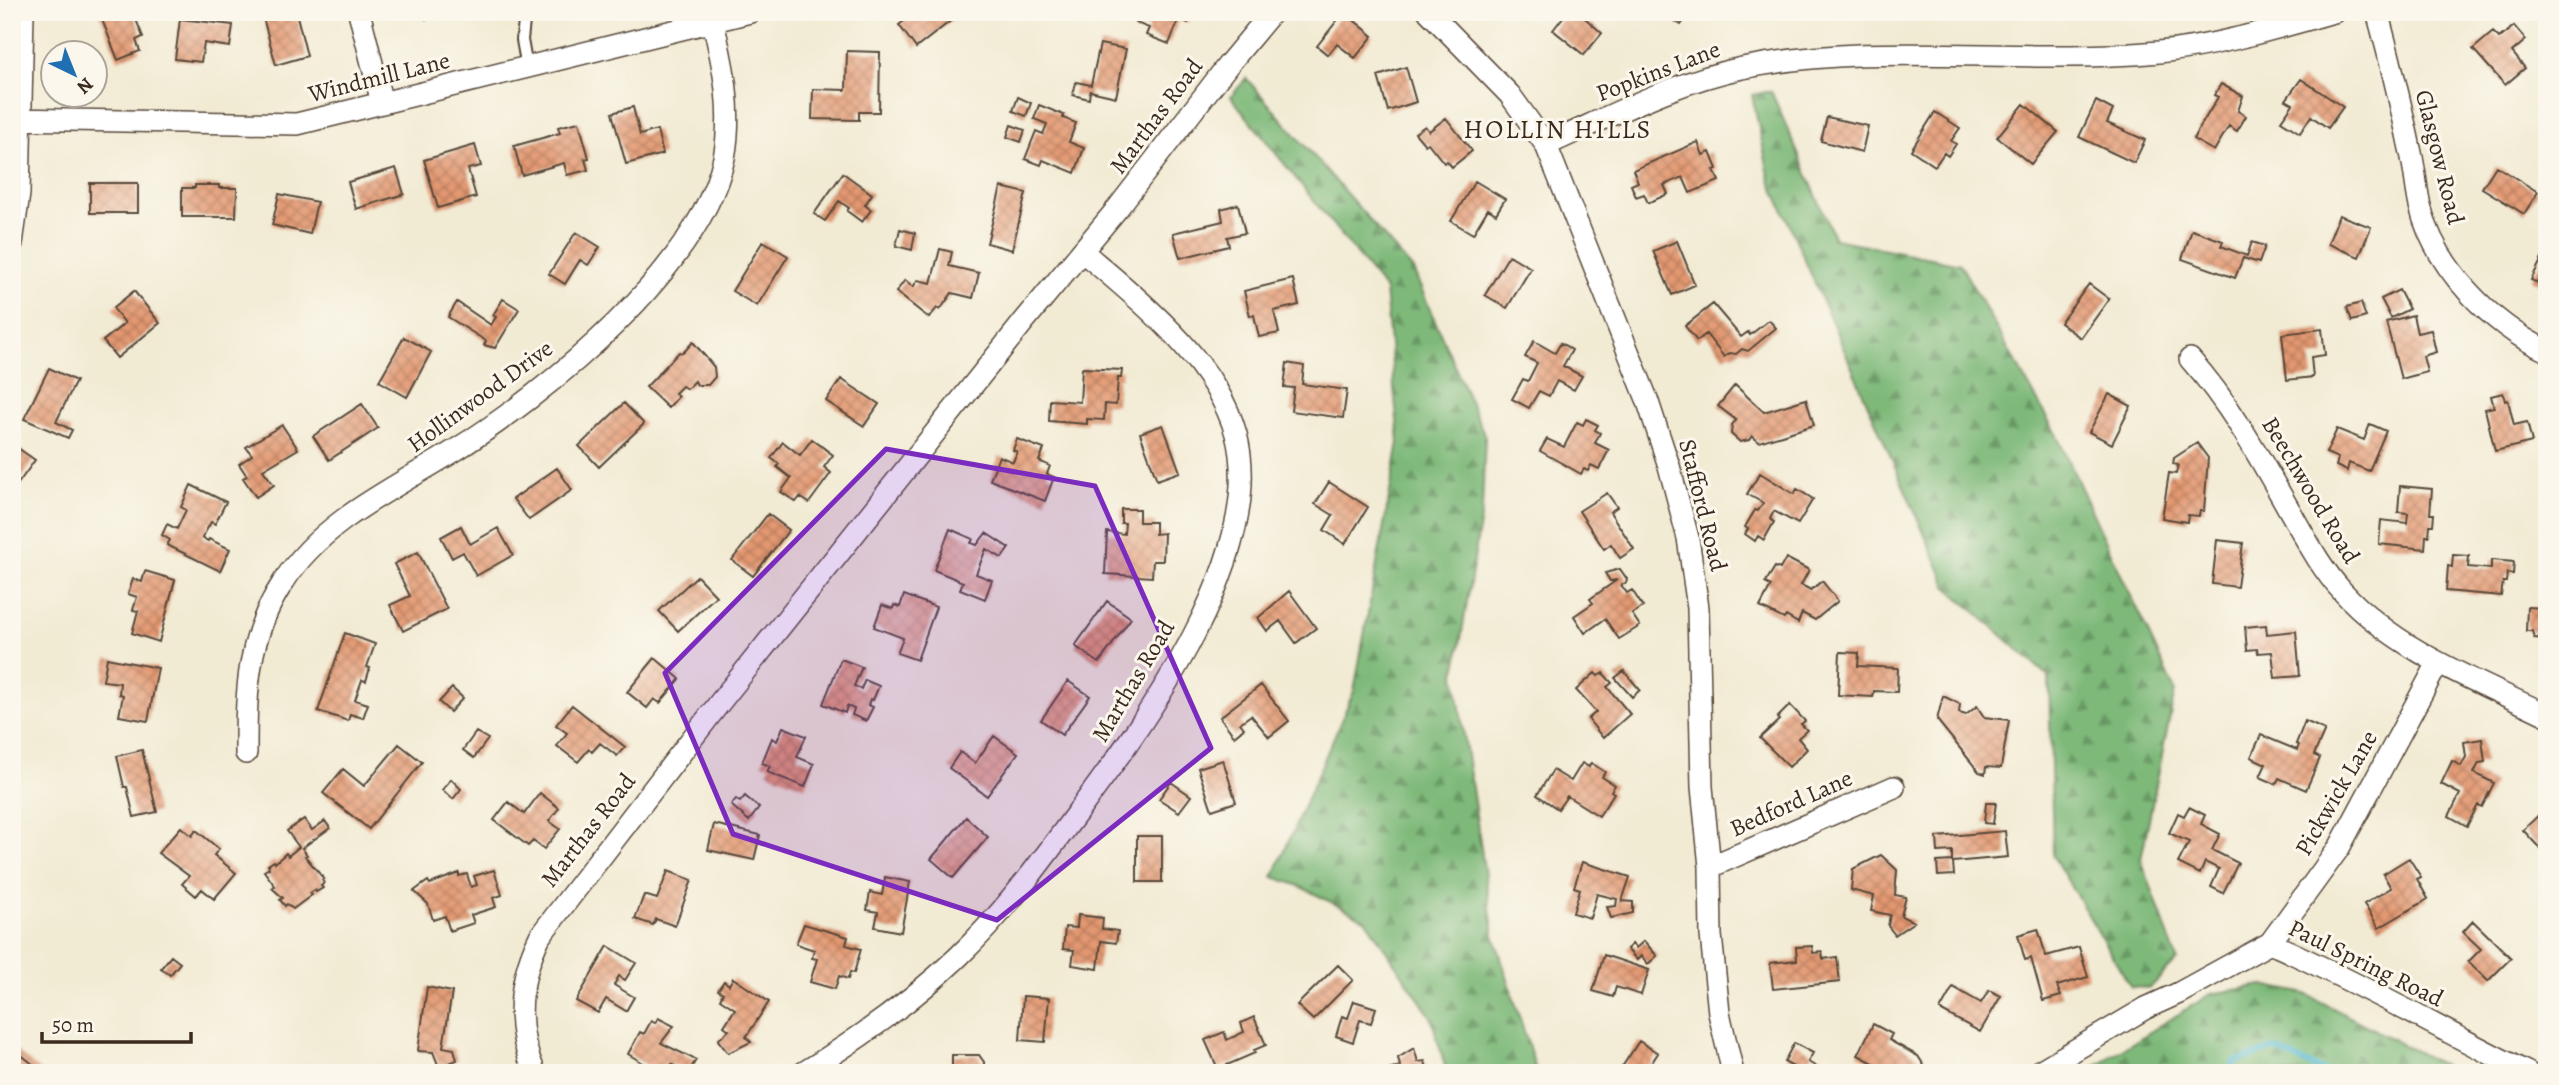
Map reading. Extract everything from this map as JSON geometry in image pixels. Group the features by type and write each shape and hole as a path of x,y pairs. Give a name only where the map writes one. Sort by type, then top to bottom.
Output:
{"street":[{"path":"12,243 19,194 16,119 23,12"},
{"path":"359,12 382,103"},
{"name":"Windmill Lane","path":"16,119 279,126 317,121 750,12"},
{"name":"Marthas Road","path":"535,1073 523,1039 520,1013 522,986 529,959 540,936 721,701 1272,12"},
{"name":"Stafford Road","path":"1429,12 1510,95 1546,145 1647,399 1669,466 1688,538 1698,608 1702,787 1710,867 1711,935 1719,1013 1733,1073"},
{"name":"Popkins Lane","path":"1546,145 1663,93 1719,73 1744,68 1873,54 2071,56 2158,52 2230,40 2334,12"},
{"name":"Glasgow Road","path":"2377,12 2412,156 2420,206 2437,248 2470,293 2500,323 2547,351"},
{"name":"Hollinwood Drive","path":"246,753 246,702 254,646 272,601 301,558 342,520 476,438 554,379 636,300 667,266 696,227 717,181 727,133 727,88 713,22"},
{"name":"Marthas Road","path":"803,1073 865,1033 928,984 959,956 1021,890 1147,715 1204,613 1224,565 1236,526 1241,482 1237,437 1221,395 1197,359 1124,287 1082,251"},
{"name":"Beechwood Road","path":"2189,359 2235,415 2315,555 2341,590 2379,626 2438,663 2547,715"},
{"name":"Pickwick Lane","path":"2270,943 2339,848 2438,663"},
{"name":"Bedford Lane","path":"1710,867 1894,787"},
{"name":"Paul Spring Road","path":"2036,1073 2146,1007 2179,993 2270,943 2327,968 2528,1073"}],"lane":[{"path":"525,12 522,40 527,68"}],"highlighted area":[{"path":"886,449 1095,486 1211,748 997,920 733,834 665,673"}],"green space":[{"path":"1246,78 1413,270 1485,436 1482,511 1455,675 1494,935 1537,1073 1447,1073 1431,1017 1365,919 1297,885 1273,877 1354,691 1399,442 1385,290 1231,97"},
{"path":"1771,91 1835,239 1960,264 2055,432 2175,691 2141,859 2177,960 2150,988 2131,987 2053,856 2049,677 1948,588 1770,180 1752,95"},
{"path":"2263,985 2306,994 2457,1073 2084,1073 2211,994"}],"building":[{"path":"99,12 133,12 143,37 136,40 140,51 118,60"},
{"path":"296,12 307,56 276,65 262,14"},
{"path":"425,12 447,12 447,13 426,19"},
{"path":"916,12 962,12 916,48 899,25"},
{"path":"1140,12 1192,12 1188,23 1179,19 1169,44 1146,35 1149,28 1136,23"},
{"path":"1344,12 1373,36 1355,58 1337,44 1328,55 1317,46"},
{"path":"1567,12 1578,12 1602,33 1584,55 1553,30"},
{"path":"1660,12 1690,12 1681,25"},
{"path":"180,19 233,25 230,47 204,43 201,62 175,59"},
{"path":"2514,26 2526,40 2512,52 2525,68 2505,85 2473,49 2493,32 2499,38"},
{"path":"1100,44 1126,49 1116,97 1090,91 1089,99 1073,95 1076,82 1091,85"},
{"path":"847,51 880,52 879,112 859,112 859,120 812,119 813,89 846,90"},
{"path":"1406,67 1416,102 1388,111 1378,76"},
{"path":"2301,79 2343,107 2328,128 2311,116 2300,133 2281,121 2293,104 2286,100"},
{"path":"2221,84 2243,96 2238,111 2246,116 2237,131 2229,126 2214,151 2193,139 2218,97 2214,95"},
{"path":"1018,97 1031,103 1026,116 1013,111"},
{"path":"2096,101 2113,110 2107,123 2145,140 2134,163 2079,137"},
{"path":"2024,104 2058,132 2031,164 1997,137"},
{"path":"1039,105 1076,123 1069,142 1084,148 1075,173 1043,160 1041,165 1025,159 1036,131 1043,134 1047,124 1034,119"},
{"path":"633,107 640,135 657,130 663,154 626,164 612,113"},
{"path":"1935,112 1960,128 1951,141 1956,144 1948,156 1944,153 1935,166 1911,150"},
{"path":"1827,117 1868,126 1862,152 1821,141"},
{"path":"1446,118 1472,151 1452,167 1447,161 1444,163 1428,143 1425,145 1415,133 1425,126 1429,131"},
{"path":"579,122 589,158 585,159 588,170 567,175 564,163 522,175 514,146 560,133 558,127"},
{"path":"1011,125 1025,130 1021,142 1007,137"},
{"path":"1698,142 1703,155 1710,152 1719,181 1690,193 1683,177 1664,185 1668,194 1648,203 1644,194 1636,197 1631,185 1638,182 1633,170"},
{"path":"475,145 481,166 468,169 476,197 438,208 424,160"},
{"path":"2496,166 2538,192 2524,214 2482,188"},
{"path":"396,168 404,194 356,209 348,182"},
{"path":"843,173 872,194 865,205 871,210 862,222 839,201 825,221 814,214"},
{"path":"1475,181 1505,199 1496,214 1488,209 1473,234 1451,221"},
{"path":"90,183 138,183 138,213 90,213"},
{"path":"195,185 237,188 236,217 182,217 182,188 195,188"},
{"path":"1001,187 1026,193 1012,250 987,243"},
{"path":"279,194 317,202 310,234 272,225"},
{"path":"1238,204 1245,233 1227,237 1229,246 1180,258 1173,233 1223,221 1221,209"},
{"path":"2339,215 2371,227 2359,257 2328,244"},
{"path":"900,229 915,233 912,250 896,246"},
{"path":"2192,230 2223,241 2221,246 2247,256 2252,242 2265,246 2259,263 2243,258 2235,278 2182,259"},
{"path":"576,232 600,247 588,265 580,260 565,284 549,274"},
{"path":"763,241 788,256 757,306 732,291"},
{"path":"1677,241 1695,285 1672,295 1653,251"},
{"path":"940,249 952,252 949,266 979,273 973,298 952,293 940,310 937,308 929,318 896,292 905,280 913,287 918,280 931,283"},
{"path":"2547,249 2547,287 2531,280"},
{"path":"1509,255 1531,268 1507,308 1485,295"},
{"path":"1293,279 1299,305 1274,311 1279,333 1259,337 1244,291"},
{"path":"2089,284 2109,299 2081,338 2060,323"},
{"path":"2399,290 2409,309 2391,318 2381,299"},
{"path":"134,291 160,323 117,358 103,341 125,323 113,308"},
{"path":"503,299 519,309 495,348 484,345 486,341 448,317 457,302 491,325 496,317 493,315"},
{"path":"2361,303 2366,317 2352,321 2347,307"},
{"path":"1713,304 1741,337 1748,332 1750,335 1769,320 1776,328 1748,351 1742,349 1736,354 1730,353 1724,357 1706,334 1697,341 1685,326"},
{"path":"2413,315 2417,333 2431,330 2436,352 2423,356 2427,372 2401,379 2386,322"},
{"path":"2322,329 2325,355 2311,357 2313,377 2287,380 2282,334"},
{"path":"404,337 431,352 407,397 379,381"},
{"path":"1534,341 1555,353 1561,343 1572,350 1563,366 1582,376 1574,390 1557,381 1549,396 1539,391 1529,408 1512,399 1523,379 1528,381 1537,363 1525,357"},
{"path":"693,342 714,367 715,377 708,385 697,385 695,381 687,389 682,386 675,393 678,397 668,408 646,387 679,352 683,353"},
{"path":"1287,363 1304,366 1302,384 1347,390 1343,418 1291,411 1294,388 1284,387"},
{"path":"49,368 76,381 56,422 72,430 68,438 24,419"},
{"path":"1082,368 1122,370 1121,378 1118,378 1116,405 1105,404 1104,420 1087,419 1087,424 1049,421 1050,400 1080,402"},
{"path":"841,379 879,404 864,426 826,401"},
{"path":"1735,385 1764,412 1806,399 1814,425 1759,442 1752,436 1749,440 1740,442 1731,434 1736,420 1718,406"},
{"path":"2503,393 2505,401 2508,400 2514,425 2527,422 2532,442 2495,451 2485,409 2494,407 2491,396"},
{"path":"2109,394 2131,406 2112,444 2089,432"},
{"path":"624,403 644,424 599,467 579,446"},
{"path":"362,404 378,428 329,460 313,436"},
{"path":"1586,419 1598,425 1595,430 1600,433 1595,443 1609,450 1599,469 1591,465 1588,471 1584,469 1581,474 1540,451 1547,439 1564,447 1577,422 1583,425"},
{"path":"2370,424 2386,431 2369,471 2349,463 2347,471 2336,466 2338,458 2326,453 2337,429 2364,440"},
{"path":"282,425 298,449 263,470 274,485 256,497 243,478 247,476 239,464 252,455 246,447"},
{"path":"1163,425 1180,472 1157,480 1140,433"},
{"path":"812,439 833,455 824,467 831,473 809,503 800,497 796,502 781,492 791,478 777,467 779,464 771,458 783,442 800,455"},
{"path":"1017,439 1044,449 1039,461 1050,466 1047,474 1054,477 1045,501 990,480 999,456 1013,462 1017,452 1013,450"},
{"path":"2197,443 2208,458 2204,511 2200,511 2199,516 2188,515 2187,522 2162,518 2169,473 2176,474 2178,465 2173,464 2174,458"},
{"path":"12,444 35,460 12,492"},
{"path":"557,468 572,490 529,520 513,499"},
{"path":"1760,473 1794,494 1797,489 1813,499 1798,524 1774,511 1770,519 1774,522 1764,540 1758,536 1755,541 1745,534 1748,529 1745,527 1755,510 1758,511 1763,503 1747,494"},
{"path":"1329,482 1368,507 1345,544 1324,530 1333,515 1315,504"},
{"path":"191,485 226,502 215,524 211,522 202,538 230,549 220,571 167,545 170,540 162,535 167,524 177,529 186,510 181,507"},
{"path":"2400,486 2432,489 2430,514 2434,514 2433,525 2430,525 2429,536 2426,536 2425,549 2379,544 2381,520 2407,523 2408,513 2398,512"},
{"path":"1607,493 1617,507 1610,512 1634,549 1620,558 1611,544 1604,549 1579,511"},
{"path":"1121,509 1139,509 1139,522 1155,522 1155,534 1164,533 1163,561 1153,561 1152,577 1105,574 1107,532 1124,534 1125,523 1121,523"},
{"path":"768,514 789,530 753,576 732,560"},
{"path":"461,526 470,544 498,528 513,555 476,576 463,552 452,558 441,537"},
{"path":"950,529 973,539 971,543 977,545 986,533 1009,548 1002,558 986,549 976,574 992,580 985,599 960,589 963,582 934,570"},
{"path":"2217,540 2243,543 2237,587 2212,584"},
{"path":"418,552 447,609 403,631 390,605 410,596 394,564"},
{"path":"2453,555 2469,556 2468,567 2491,569 2491,560 2514,562 2513,574 2507,573 2501,596 2446,591 2448,566 2452,567"},
{"path":"1786,558 1809,570 1801,585 1811,590 1822,581 1838,601 1815,620 1802,613 1798,623 1760,607 1771,586 1765,583 1775,567 1780,569"},
{"path":"1620,569 1627,579 1626,583 1621,585 1627,593 1632,590 1643,607 1632,614 1640,626 1619,639 1605,619 1585,633 1574,616 1593,603 1590,599 1617,580 1610,581 1605,573"},
{"path":"145,571 175,580 159,642 132,633 138,611 133,610 137,597 128,594 133,579 142,582"},
{"path":"697,576 716,596 678,631 659,611"},
{"path":"1289,591 1316,628 1296,643 1280,621 1267,631 1258,618"},
{"path":"904,595 936,607 917,660 897,653 903,638 874,627 882,605 893,609 894,605 900,607"},
{"path":"1107,601 1131,618 1099,663 1075,646"},
{"path":"2527,607 2544,608 2544,612 2547,612 2547,639 2534,638 2532,631 2526,631"},
{"path":"2266,625 2267,634 2296,631 2300,676 2275,678 2272,652 2258,653 2257,649 2247,650 2245,627"},
{"path":"345,633 375,644 367,667 370,668 366,681 362,680 355,700 368,704 363,718 350,714 348,721 318,711"},
{"path":"1840,652 1859,653 1858,666 1898,668 1897,692 1874,691 1873,697 1838,695"},
{"path":"107,658 158,668 148,721 119,716 123,695 119,694 120,683 103,681"},
{"path":"655,658 680,679 660,703 654,699 647,708 627,692"},
{"path":"841,659 862,667 854,686 861,689 865,680 879,686 873,700 870,699 868,705 873,707 866,721 852,715 854,709 847,706 845,713 823,704"},
{"path":"1624,671 1640,690 1632,697 1615,678"},
{"path":"1595,673 1598,676 1603,673 1612,683 1607,687 1630,714 1603,738 1588,719 1596,712 1576,690"},
{"path":"1068,681 1090,696 1062,735 1041,720"},
{"path":"1261,685 1289,721 1269,737 1251,715 1240,723 1244,728 1234,736 1220,717"},
{"path":"452,688 463,698 450,712 439,702"},
{"path":"1943,696 1960,704 1959,713 1966,715 1977,706 1984,717 2009,720 2001,768 1986,767 1985,774 1979,772 1937,720"},
{"path":"572,705 625,747 617,756 600,743 592,752 589,749 578,762 557,746 567,733 556,725"},
{"path":"1790,705 1805,721 1801,724 1807,730 1798,738 1807,749 1789,767 1760,738"},
{"path":"2305,721 2325,730 2314,755 2320,758 2306,790 2279,778 2276,784 2260,777 2266,764 2251,757 2261,735 2297,750 2299,745 2296,744"},
{"path":"783,727 806,736 797,757 814,764 805,787 767,772 770,766 762,763 772,738 777,741"},
{"path":"476,732 488,739 474,758 463,750"},
{"path":"994,736 1018,753 987,796 949,768 960,752 975,763"},
{"path":"2482,739 2485,762 2479,763 2474,773 2494,783 2482,807 2478,805 2467,826 2449,816 2460,794 2441,784 2452,761 2461,766 2466,757 2464,742"},
{"path":"399,744 422,762 369,829 323,793 343,769 364,786"},
{"path":"142,750 157,812 134,817 117,756"},
{"path":"1223,760 1236,802 1212,810 1198,768"},
{"path":"1582,763 1589,767 1591,763 1605,772 1602,777 1615,785 1611,791 1614,793 1599,816 1567,796 1558,809 1537,795 1553,770 1571,781"},
{"path":"451,779 461,789 453,799 442,790"},
{"path":"1171,782 1191,796 1179,812 1159,799"},
{"path":"540,793 559,808 549,821 560,829 544,849 533,841 528,846 494,820 508,802 524,814"},
{"path":"745,796 759,808 749,821 731,805 736,799 740,802"},
{"path":"1986,803 1996,803 1993,824 1984,823"},
{"path":"2189,807 2205,815 2201,824 2220,834 2212,850 2238,863 2223,893 2211,887 2219,869 2205,862 2200,874 2178,863 2189,842 2169,833 2178,813 2184,816"},
{"path":"2547,807 2547,852 2545,854 2523,830"},
{"path":"966,817 988,837 953,878 931,859"},
{"path":"304,819 312,830 325,821 330,828 302,848 307,855 305,856 324,879 324,883 321,886 323,888 310,893 312,895 293,909 280,900 283,898 272,888 275,886 264,871 269,868 268,865 274,861 275,863 286,853 288,856 299,847 287,831"},
{"path":"714,824 760,835 754,860 708,850"},
{"path":"181,827 192,836 196,830 219,849 214,855 236,873 214,899 202,889 196,896 182,884 189,876 158,853"},
{"path":"2005,831 2008,857 1953,862 1954,875 1938,876 1937,862 1952,861 1952,851 1938,852 1937,837"},
{"path":"1137,836 1162,836 1162,882 1137,882"},
{"path":"1881,855 1897,870 1895,895 1906,897 1901,916 1914,922 1895,935 1888,926 1890,915 1871,911 1874,896 1851,890 1853,869"},
{"path":"2409,858 2421,877 2417,879 2428,899 2379,928 2364,904 2391,888 2383,874"},
{"path":"1582,862 1630,877 1622,901 1633,902 1633,913 1611,918 1607,907 1616,906 1617,899 1597,894 1590,918 1573,913 1580,889 1574,887"},
{"path":"494,870 502,895 493,898 496,907 471,915 474,923 450,931 445,916 433,920 428,904 414,891 428,881 430,884 459,873 459,876 467,874 471,887 477,885 474,876"},
{"path":"668,871 692,880 675,926 656,919 653,925 635,919 644,895 657,899"},
{"path":"885,877 910,882 901,932 875,927 878,912 867,910 870,892 882,895"},
{"path":"1078,915 1103,918 1102,929 1118,931 1116,943 1101,941 1098,969 1072,965 1074,950 1063,949 1065,927 1077,928"},
{"path":"2473,921 2511,958 2488,981 2468,962 2481,949 2463,932"},
{"path":"804,924 848,937 846,945 861,949 854,973 850,972 848,979 839,976 835,989 810,982 817,959 812,958 814,950 796,944"},
{"path":"2038,929 2046,956 2079,947 2088,977 2057,986 2061,996 2043,1001 2031,958 2025,960 2018,935"},
{"path":"1644,941 1657,956 1648,964 1641,956 1637,960 1627,949 1632,944 1636,948"},
{"path":"608,946 636,963 625,980 619,976 614,985 634,997 626,1011 606,999 598,1013 576,1001"},
{"path":"1812,946 1813,953 1822,952 1823,959 1837,957 1840,982 1773,989 1770,963 1797,960 1796,947"},
{"path":"1604,955 1649,970 1641,995 1616,987 1613,997 1593,991"},
{"path":"171,956 180,963 170,975 161,968"},
{"path":"1338,965 1353,980 1313,1020 1297,1005"},
{"path":"733,978 769,1002 746,1037 751,1042 728,1053 718,1040 729,1030 724,1026 735,1009 720,999 723,993 718,990 724,981 729,985"},
{"path":"427,987 452,992 443,1047 454,1049 457,1060 439,1067 433,1052 418,1051"},
{"path":"1953,987 1981,1003 1989,990 2001,996 1980,1032 1940,1010"},
{"path":"1023,996 1049,998 1045,1042 1020,1040"},
{"path":"1354,1001 1376,1008 1371,1023 1360,1020 1353,1042 1336,1036 1342,1016 1348,1018"},
{"path":"1254,1017 1266,1045 1254,1050 1255,1053 1218,1069 1205,1040 1224,1032 1227,1040 1244,1032 1241,1023"},
{"path":"658,1018 674,1026 661,1043 696,1060 688,1073 672,1064 667,1073 660,1073 628,1054 640,1032 644,1034 651,1021 655,1023"},
{"path":"1873,1024 1892,1034 1889,1040 1918,1056 1925,1067 1915,1073 1892,1073 1858,1055"},
{"path":"1639,1041 1658,1053 1645,1073 1618,1073"},
{"path":"1794,1043 1813,1053 1808,1062 1827,1073 1792,1073 1795,1068 1784,1062"},
{"path":"1414,1048 1418,1062 1425,1061 1428,1073 1379,1073 1400,1066 1398,1058"},
{"path":"15,1050 44,1073 12,1073 12,1053"},
{"path":"952,1055 979,1055 984,1062 984,1070 979,1069 979,1073 952,1073"}],"waterway":[{"path":"2229,1073 2234,1062 2274,1049 2328,1073"}],"district":[{"name":"HOLLIN HILLS","path":"1558,129"}]}
